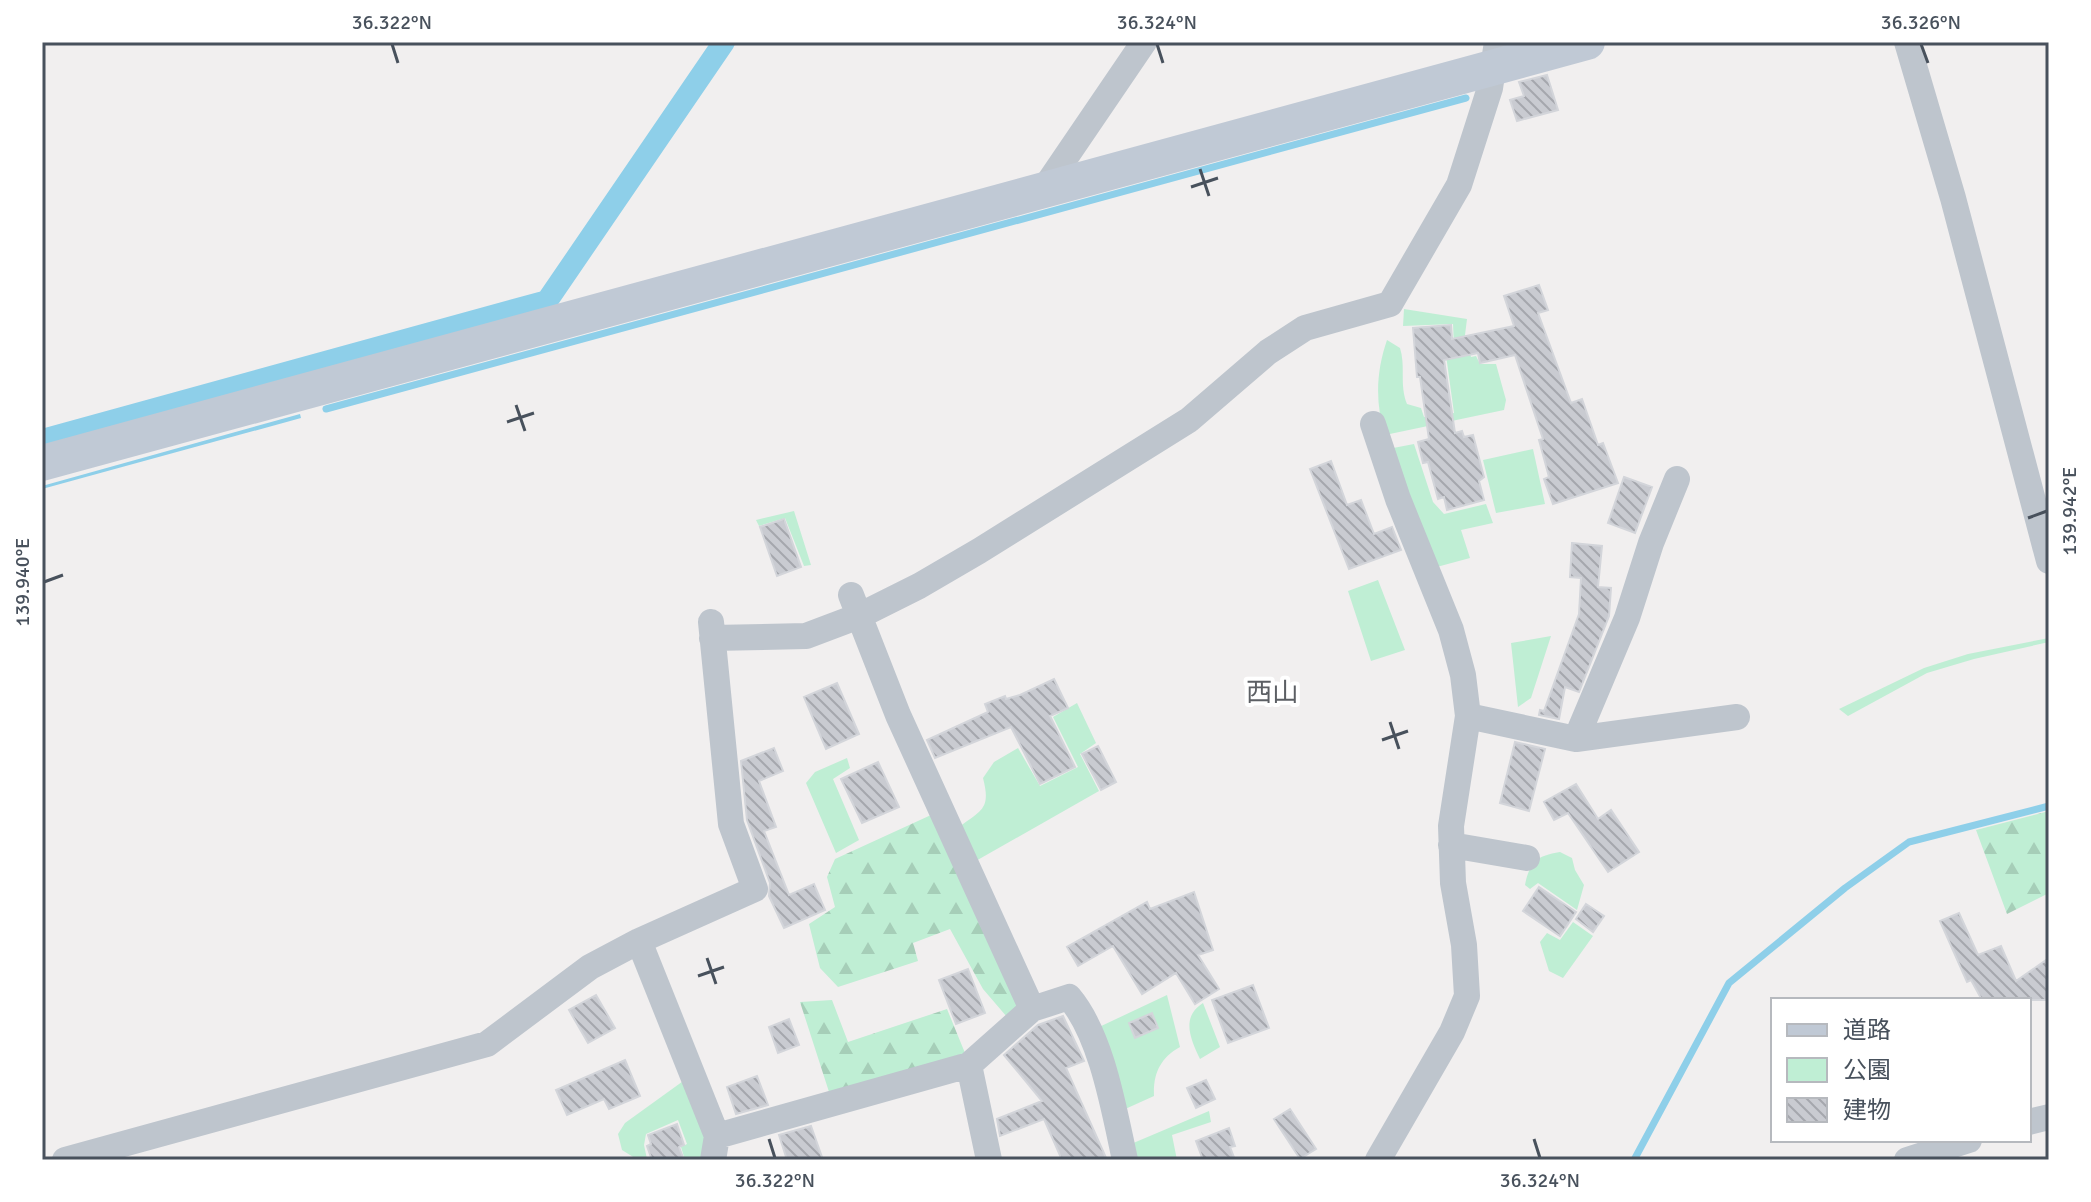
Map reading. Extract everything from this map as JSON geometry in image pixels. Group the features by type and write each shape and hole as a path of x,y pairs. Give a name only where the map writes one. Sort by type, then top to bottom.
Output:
{"street":[{"path":"1044,189 1144,42"},
{"path":"42,463 1044,189 1495,55 1587,42"},
{"path":"1907,42 1953,198 2049,561"},
{"path":"65,1160 487,1044 590,967 639,941 755,889 731,824 711,630 806,636 855,606 919,586 1189,420 1268,352 1305,328 1390,304 1459,185 1490,88 1495,55"},
{"path":"1373,424 1398,499 1451,630 1463,675 1468,716 1451,826 1453,883 1464,945 1467,996 1452,1032 1378,1160"},
{"path":"1576,739 1627,618 1651,543 1677,479"},
{"path":"855,606 898,715 1032,1009"},
{"path":"1468,716 1576,739 1737,717"},
{"path":"1451,845 1527,858"},
{"path":"639,941 715,1148 969,1065 1032,1009 1069,997 1080,1010 1106,1076 1125,1160"},
{"path":"969,1065 989,1160"},
{"path":"1907,1160 1963,1142"}],"green space":[{"path":"1404,309 1467,319 1465,335 1471,357 1476,356 1480,364 1496,364 1506,400 1504,410 1385,435 1378,388 1387,340 1400,348 1407,404 1421,408 1424,417 1454,413 1445,348 1454,346 1453,324 1403,326"},
{"path":"1414,444 1433,502 1444,514 1486,504 1493,523 1461,530 1470,558 1433,568 1388,449"},
{"path":"1533,449 1545,504 1496,513 1483,460"},
{"path":"794,511 811,565 804,566 785,518 759,526 756,520"},
{"path":"1378,580 1405,650 1371,661 1348,591"},
{"path":"1551,636 1531,698 1518,707 1511,643"},
{"path":"2049,638 2049,642 1927,673 1848,716 1839,709 1924,668 1968,654"},
{"path":"1077,703 1096,743 1080,754 1099,791 974,862 959,827 983,808 986,796 983,778 994,762 1018,748 1040,786 1078,767 1053,717"},
{"path":"847,758 850,768 833,779 859,840 836,853 806,783 815,772"},
{"path":"2049,811 2049,893 2007,914 1976,830"},
{"path":"931,815 1024,1005 1007,1017 983,989 950,929 913,943 918,961 838,987 820,968 809,924 835,907 827,877 835,859"},
{"path":"1560,852 1572,858 1584,885 1577,910 1538,883 1530,889 1525,885 1529,870 1536,861"},
{"path":"1573,922 1593,936 1563,978 1549,971 1540,942 1547,933 1560,940"},
{"path":"1167,995 1180,1047 1167,1056 1159,1067 1154,1096 1123,1110 1097,1028"},
{"path":"832,1000 848,1042 947,1009 965,1053 830,1095 800,1002"},
{"path":"1203,1003 1220,1047 1200,1059 1191,1036 1190,1021"},
{"path":"686,1079 710,1133 706,1160 685,1160 681,1147 687,1144 678,1120 646,1134 644,1145 647,1159 638,1160 622,1150 618,1134 625,1123"},
{"path":"1209,1111 1211,1122 1172,1135 1177,1160 1135,1160 1131,1144"}],"water":[{"path":"300,414 301,418 42,489 42,486"}],"building":[{"path":"1547,75 1558,110 1517,121 1510,100 1524,96 1519,82"},
{"path":"1539,285 1548,310 1538,313 1571,403 1582,399 1598,445 1603,443 1618,483 1553,504 1544,479 1549,477 1539,440 1543,439 1515,355 1480,363 1478,353 1444,360 1455,433 1462,431 1464,437 1473,435 1484,477 1479,481 1484,500 1447,510 1444,497 1438,499 1428,462 1423,463 1418,442 1429,439 1420,377 1417,377 1413,328 1451,325 1452,339 1514,326 1504,296"},
{"path":"1331,461 1347,505 1361,500 1374,534 1392,527 1401,550 1349,569 1310,469"},
{"path":"1624,477 1652,487 1635,533 1608,523"},
{"path":"784,519 801,567 777,576 760,527"},
{"path":"1572,543 1602,546 1598,587 1611,588 1609,616 1579,692 1565,687 1559,719 1539,715 1540,710 1544,711 1579,614 1581,578 1570,577"},
{"path":"1054,679 1068,708 1050,716 1075,767 1040,784 1011,727 935,758 927,740 988,712 985,704 1005,696 1006,699 1020,695"},
{"path":"837,683 859,734 826,749 804,697"},
{"path":"1515,742 1545,749 1529,811 1500,803"},
{"path":"1098,746 1116,782 1101,790 1082,754"},
{"path":"774,748 783,771 759,781 776,827 764,831 789,895 814,884 825,910 784,928 769,896 770,883 747,820 741,761"},
{"path":"878,762 899,807 862,823 841,779"},
{"path":"1576,784 1598,819 1611,810 1639,852 1608,872 1568,813 1554,820 1544,802"},
{"path":"1539,887 1576,912 1560,936 1523,911"},
{"path":"1194,892 1213,950 1198,955 1219,989 1195,1004 1176,973 1142,994 1113,946 1078,966 1067,947 1147,902 1150,909"},
{"path":"1586,904 1604,916 1593,932 1576,919"},
{"path":"1959,913 1978,955 2001,946 2016,981 2049,958 2049,1000 1981,998 1971,980 1967,982 1940,921"},
{"path":"968,969 985,1013 956,1024 939,980"},
{"path":"1253,985 1269,1028 1228,1043 1212,1000"},
{"path":"596,995 615,1028 588,1043 569,1010"},
{"path":"1152,1013 1158,1028 1135,1038 1129,1023"},
{"path":"1063,1016 1084,1061 1066,1068 1107,1160 1062,1160 1044,1119 1000,1136 997,1119 1042,1101 1004,1055 1038,1025"},
{"path":"789,1019 799,1045 778,1053 769,1027"},
{"path":"625,1060 640,1096 609,1109 604,1099 567,1115 556,1090"},
{"path":"757,1076 768,1105 736,1114 727,1087"},
{"path":"1206,1080 1215,1099 1196,1108 1187,1088"},
{"path":"1290,1109 1316,1149 1300,1159 1274,1119"},
{"path":"677,1124 684,1145 679,1147 684,1160 652,1160 647,1146 651,1144 648,1135"},
{"path":"811,1126 823,1160 787,1160 779,1135"},
{"path":"1229,1128 1235,1146 1230,1147 1235,1160 1203,1160 1196,1141"}],"waterway":[{"path":"42,440 547,301 724,42"},
{"path":"326,409 1466,98"},
{"path":"1634,1160 1729,983 1845,888 1909,842 2049,806"}],"district":[{"name":"西山","path":"1272,692"}]}
